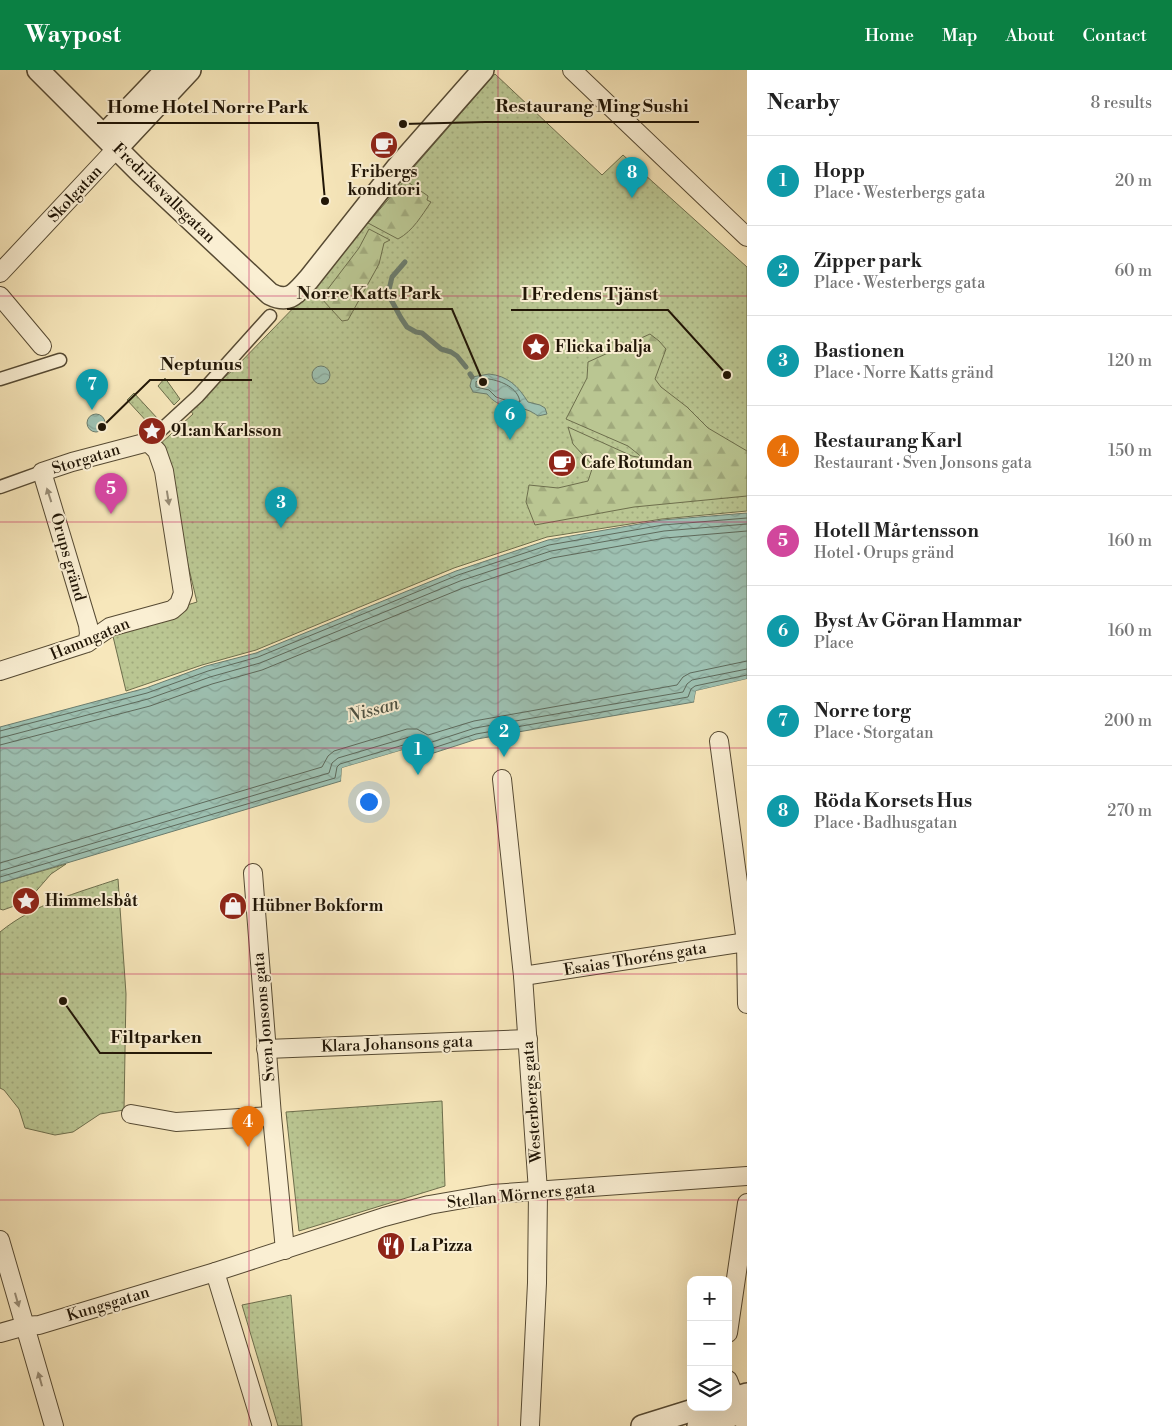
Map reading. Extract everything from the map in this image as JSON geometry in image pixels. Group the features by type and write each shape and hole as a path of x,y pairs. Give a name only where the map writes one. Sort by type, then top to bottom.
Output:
{"street":[{"name":"Fredriksvallsgatan","path":"38,70 270,294 280,299 290,297 310,279 396,169 483,70"},
{"name":"Skolgatan","path":"0,273 111,142 166,70"},
{"name":"Skolgatan","path":"111,142 190,70"},
{"path":"572,70 747,237"},
{"path":"0,296 42,346 63,362 0,379"},
{"name":"Storgatan","path":"0,487 72,462 148,442 198,396 270,316"},
{"name":"Hamngatan","path":"0,671 87,643 110,627 172,610 179,604 183,593 164,471 156,451 148,442"},
{"name":"Orups gränd","path":"42,472 88,625 87,643"},
{"path":"720,741 746,942 747,1004"},
{"name":"Westerbergs gata","path":"502,779 523,976 538,1191 537,1283 530,1426"},
{"name":"Sven Jonsons gata","path":"253,873 284,1250"},
{"name":"Esaias Thoréns gata","path":"523,976 746,942"},
{"name":"Klara Johansons gata","path":"266,1049 528,1039"},
{"path":"131,1114 176,1122 272,1116"},
{"name":"Stellan Mörners gata","path":"215,1272 384,1217 429,1205 492,1194 747,1176"},
{"path":"730,1321 747,1203"},
{"path":"0,1240 54,1426"},
{"path":"215,1272 262,1426"},
{"name":"Kungsgatan","path":"0,1333 25,1326 39,1325 215,1272"},
{"path":"698,1426 739,1403"},
{"path":"642,1426 690,1411"}],"green space":[{"path":"495,74 602,175 623,155 747,267 747,511 662,519 547,537 454,568 256,650 202,665 126,691 111,628 197,602 159,445 193,414 190,410 204,394 232,371 306,295 380,206"},
{"path":"405,180 428,196 427,200 431,202 413,227 398,239 368,223"},
{"path":"369,229 390,240 384,243 379,264 348,320 342,321 321,298 359,248"},
{"path":"650,334 666,349 655,379 661,387 687,407 708,428 747,451 747,496 634,507 535,525 526,502 529,485 558,488 588,481 593,466 573,444 568,427 632,456 643,458 628,446 566,419 587,378 588,362"},
{"path":"165,378 180,399 174,405 158,386"},
{"path":"134,393 158,419 150,425 127,400"},
{"path":"66,864 51,874 31,897 17,905 3,910 0,909 0,883"},
{"path":"118,879 126,994 124,1110 100,1114 73,1132 55,1135 25,1128 19,1109 4,1090 0,1088 0,932 13,922 41,907"},
{"path":"442,1101 445,1186 299,1231 286,1112"},
{"path":"291,1295 302,1426 278,1426 242,1305"}],"water":[{"path":"321,366 327,369 330,375 327,381 321,384 315,381 312,375 315,369"},
{"path":"489,374 502,377 512,383 528,402 545,408 547,414 538,416 528,410 501,405 487,394 473,392 470,386 472,377"},
{"path":"96,414 102,417 105,423 102,429 96,432 90,429 87,423 90,417"},
{"name":"Nissan","path":"747,513 747,679 696,691 694,702 477,739 415,759 413,747 342,768 341,781 0,883 0,727 146,688 206,666 256,653 456,571 548,540 662,520"}],"pier":[{"path":"747,679 747,682 698,693 694,702 696,691"},
{"path":"413,747 415,759 412,760 411,750 344,770 344,780 341,781 342,768"}],"waterway":[{"path":"405,262 392,277 388,294 401,318 407,327 422,333 441,349 457,356 466,367"}],"place":[{"name":"Restaurang Ming Sushi","path":"403,124"},
{"name":"Fribergs konditori","path":"384,145"},
{"name":"Röda Korsets Hus","path":"632,198"},
{"name":"Home Hotel Norre Park","path":"325,201"},
{"name":"Flicka i balja","path":"536,347"},
{"name":"I Fredens Tjänst","path":"727,375"},
{"name":"Norre Katts Park","path":"483,382"},
{"name":"Norre torg","path":"92,410"},
{"name":"Neptunus","path":"102,427"},
{"name":"91:an Karlsson","path":"152,431"},
{"name":"Byst Av Göran Hammar","path":"510,440"},
{"name":"Cafe Rotundan","path":"562,463"},
{"name":"Hotell Mårtensson","path":"111,514"},
{"name":"Bastionen","path":"281,528"},
{"name":"Zipper park","path":"504,757"},
{"name":"Hopp","path":"418,775"},
{"name":"Himmelsbåt","path":"26,901"},
{"name":"Hübner Bokform","path":"233,906"},
{"name":"Filtparken","path":"63,1001"},
{"name":"Restaurang Karl","path":"248,1147"},
{"name":"La Pizza","path":"391,1246"}]}
